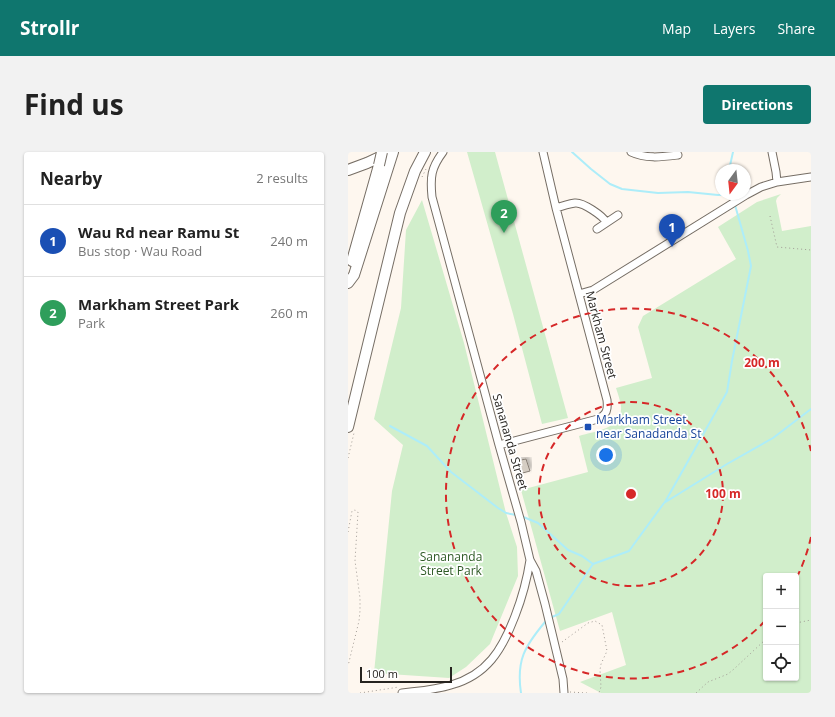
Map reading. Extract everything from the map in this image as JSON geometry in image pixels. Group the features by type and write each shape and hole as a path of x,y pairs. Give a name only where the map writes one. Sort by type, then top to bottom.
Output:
{"highway":[{"path":"348,427 400,212 415,171 425,152"},
{"path":"348,278 358,235 379,164 389,153"},
{"path":"348,170 389,153"},
{"path":"348,283 354,275 389,153"}],"street":[{"name":"Sanananda Street","path":"444,152 434,167 430,180 432,197 521,522 530,560 536,571 545,604 563,678 564,693"},
{"name":"Markham Street","path":"499,445 598,419 604,415 608,409 607,400 556,208 543,152"},
{"path":"631,152 654,158 678,155"},
{"path":"772,152 777,182"},
{"path":"579,294 593,290 746,195 777,182 811,177"},
{"path":"556,208 579,203 598,214 606,222"},
{"path":"597,228 618,215"},
{"path":"402,690 452,685 472,676 483,669 493,659 508,636 523,595 530,560"}],"path":[{"path":"770,216 777,247 811,250"},
{"path":"348,532 352,512 355,510 358,512 355,561 360,598 360,611 358,626 348,666"},
{"path":"799,622 811,620"},
{"path":"554,645 564,642 588,623 595,621 602,625 607,651 601,664 600,687 598,693"},
{"path":"696,693 708,682 728,674 763,642"},
{"path":"360,693 402,690"},
{"path":"564,693 587,693"}],"green space":[{"path":"467,152 495,152 568,418 542,424 513,314"},
{"path":"781,194 776,201 782,231 811,226 811,693 601,693 580,682 626,665 612,612 560,631 521,490 588,472 579,436 607,428 618,420 621,406 616,388 652,378 638,327 643,316 736,259 718,227 757,202"},
{"name":"Sanananda Street Park","path":"422,200 464,343 506,513 517,547 518,576 490,644 466,667 449,678 374,673 392,491 403,445 374,419 401,308 406,230"}],"building":[{"path":"526,459 530,471 519,474 516,461"}],"waterway":[{"path":"572,152 610,184 622,189 658,193 688,192 715,195"},
{"path":"730,164 733,152"},
{"path":"665,502 727,392 751,266 735,205"},
{"path":"552,617 559,614 593,564 629,551 664,503 727,464 773,438 811,409"},
{"path":"390,426 427,446 451,472 498,508 506,513 516,515"},
{"path":"521,516 538,523 568,550 582,556 593,564"},
{"path":"521,693 521,662 527,646 545,622"}],"place":[{"name":"Markham Street Park","path":"504,233"},
{"name":"Wau Rd near Ramu St","path":"672,247"},
{"name":"Markham Street near Sanadanda St","path":"588,427"}]}
